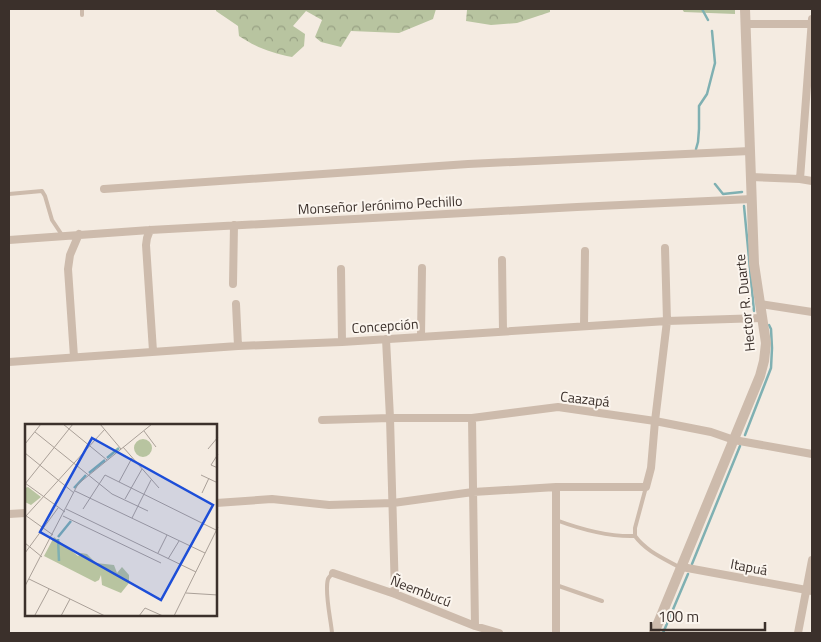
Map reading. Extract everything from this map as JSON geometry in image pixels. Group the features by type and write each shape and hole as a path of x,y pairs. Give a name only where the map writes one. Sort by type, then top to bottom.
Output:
{"street":[{"name":"Hector R. Duarte","path":"654,633 760,376 764,361 766,343 754,264 745,9"},
{"path":"800,179 812,19"},
{"path":"746,24 812,24"},
{"path":"104,189 468,164 750,151"},
{"path":"751,177 812,181"},
{"name":"Monseñor Jerónimo Pechillo","path":"9,240 234,225 752,199"},
{"path":"233,284 234,225"},
{"path":"150,230 146,245 153,351"},
{"path":"74,357 68,269 70,255 79,234"},
{"path":"218,503 272,499 329,505 393,504 473,492 556,486 646,487 652,468 655,421 667,321 665,248"},
{"path":"584,326 585,251"},
{"path":"502,260 503,331"},
{"path":"421,336 422,268"},
{"path":"341,269 342,342"},
{"path":"236,304 238,346"},
{"path":"760,304 812,312"},
{"name":"Concepción","path":"9,362 238,346 342,342 667,321 762,318"},
{"path":"386,339 395,594"},
{"name":"Caazapá","path":"322,420 472,418 558,407 655,421 711,432 734,440 812,454"},
{"path":"472,418 475,626"},
{"path":"556,486 556,633"},
{"path":"9,514 25,513"},
{"path":"798,633 809,591 812,560"},
{"name":"Itapuá","path":"682,567 809,591"},
{"name":"Ñeembucú","path":"333,573 395,594 475,626 500,633"}],"lane":[{"path":"82,9 82,15"},
{"path":"9,194 42,191 52,220 62,236"},
{"path":"646,487 635,528 635,536 653,553 682,567"},
{"path":"556,520 613,535 635,536"},
{"path":"332,633 327,586 329,578 333,573"},
{"path":"556,585 602,601"}],"green space":[{"path":"216,9 436,9 433,19 399,33 351,31 341,47 321,42 315,37 322,20 306,11 293,26 305,34 304,46 292,57 265,50 239,36 238,26 216,11"},
{"path":"464,9 550,9 550,12 517,23 491,25 466,21 467,10"},
{"path":"682,9 735,9 735,14 684,12"}],"waterway":[{"path":"702,9 708,20"},
{"path":"696,149 699,129 699,106 707,94 715,63 712,31"},
{"path":"715,184 723,194 742,192"},
{"path":"744,206 754,311"},
{"path":"745,435 771,368 772,348 769,325"},
{"path":"692,564 740,446"},
{"path":"663,633 688,574"}]}
